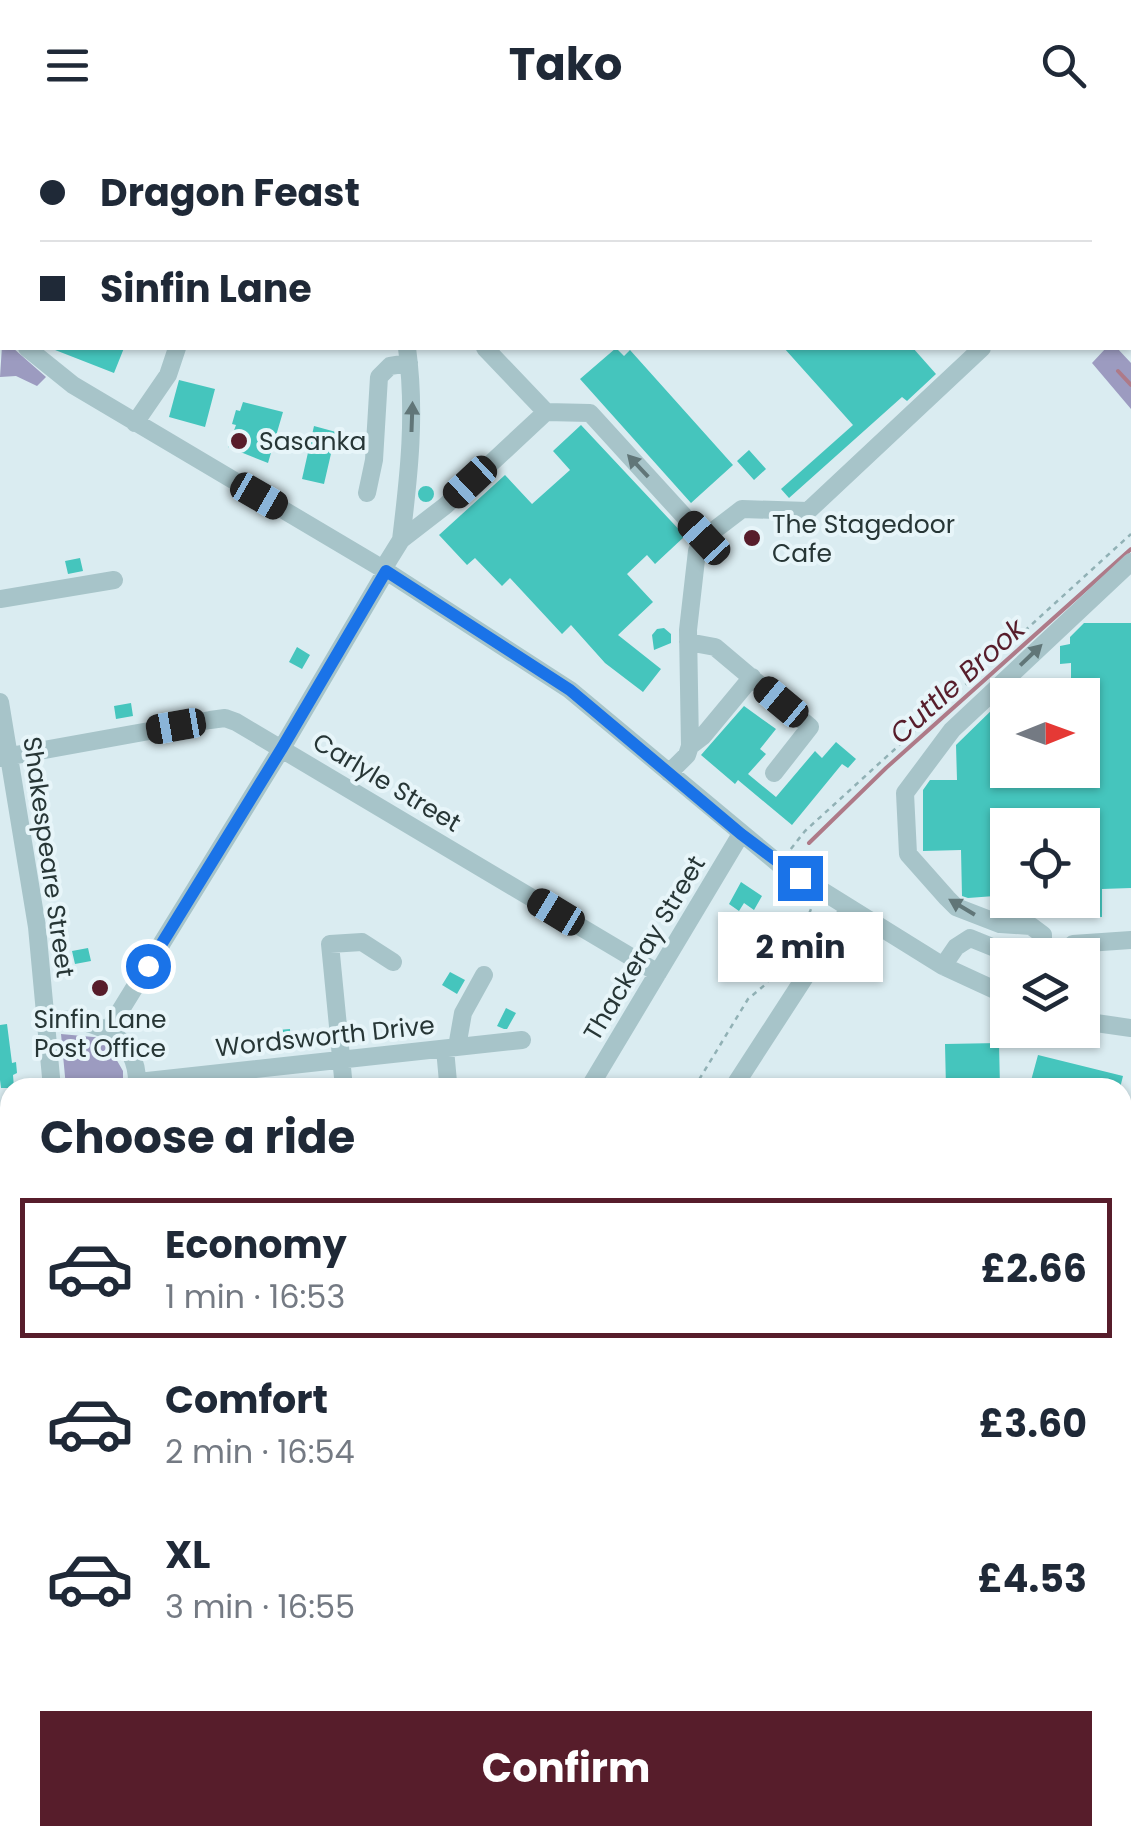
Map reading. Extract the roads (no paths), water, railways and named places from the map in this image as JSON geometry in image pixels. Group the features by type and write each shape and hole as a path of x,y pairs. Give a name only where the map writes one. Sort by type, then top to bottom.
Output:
{"street":[{"path":"29,350 72,385 384,570 570,690 741,834 821,892 944,966 990,988"},
{"path":"136,423 168,375 176,350"},
{"path":"487,350 546,412"},
{"path":"669,772 687,755 690,746 688,642 697,551 704,538 742,510 808,511 980,350"},
{"path":"109,1029 282,748 401,540 413,402 408,355 379,377 368,492"},
{"path":"401,540 445,506 546,412 590,413 704,538"},
{"path":"1042,938 1031,926 1000,924 956,907 908,854 905,793 952,730 1131,562"},
{"path":"0,599 114,580"},
{"path":"688,642 715,647 810,726 774,772"},
{"path":"690,746 752,677"},
{"name":"Shakespeare Street","path":"0,702 5,757 37,927 51,1078"},
{"name":"Carlyle Street","path":"5,757 226,718 658,973"},
{"name":"Thackeray Street","path":"596,1078 741,834"},
{"path":"740,1078 849,910"},
{"path":"944,966 956,947 970,938 990,946"},
{"path":"1100,942 1131,940"},
{"path":"343,1078 330,944 362,942 394,962"},
{"path":"448,1078 451,1048 463,1013 484,975"},
{"path":"47,1019 76,1018 109,1029 131,1055 136,1078"},
{"path":"1100,1024 1131,1028"},
{"name":"Wordsworth Drive","path":"194,1078 522,1040"}],"waterway":[{"name":"Cuttle Brook","path":"1118,371 1131,385"},
{"name":"Cuttle Brook","path":"809,843 886,768 1131,549"}],"place":[{"name":"Sasanka","path":"239,441"},
{"name":"The Stagedoor Cafe","path":"752,538"},
{"name":"Sinfin Lane Post Office","path":"100,988"}]}
